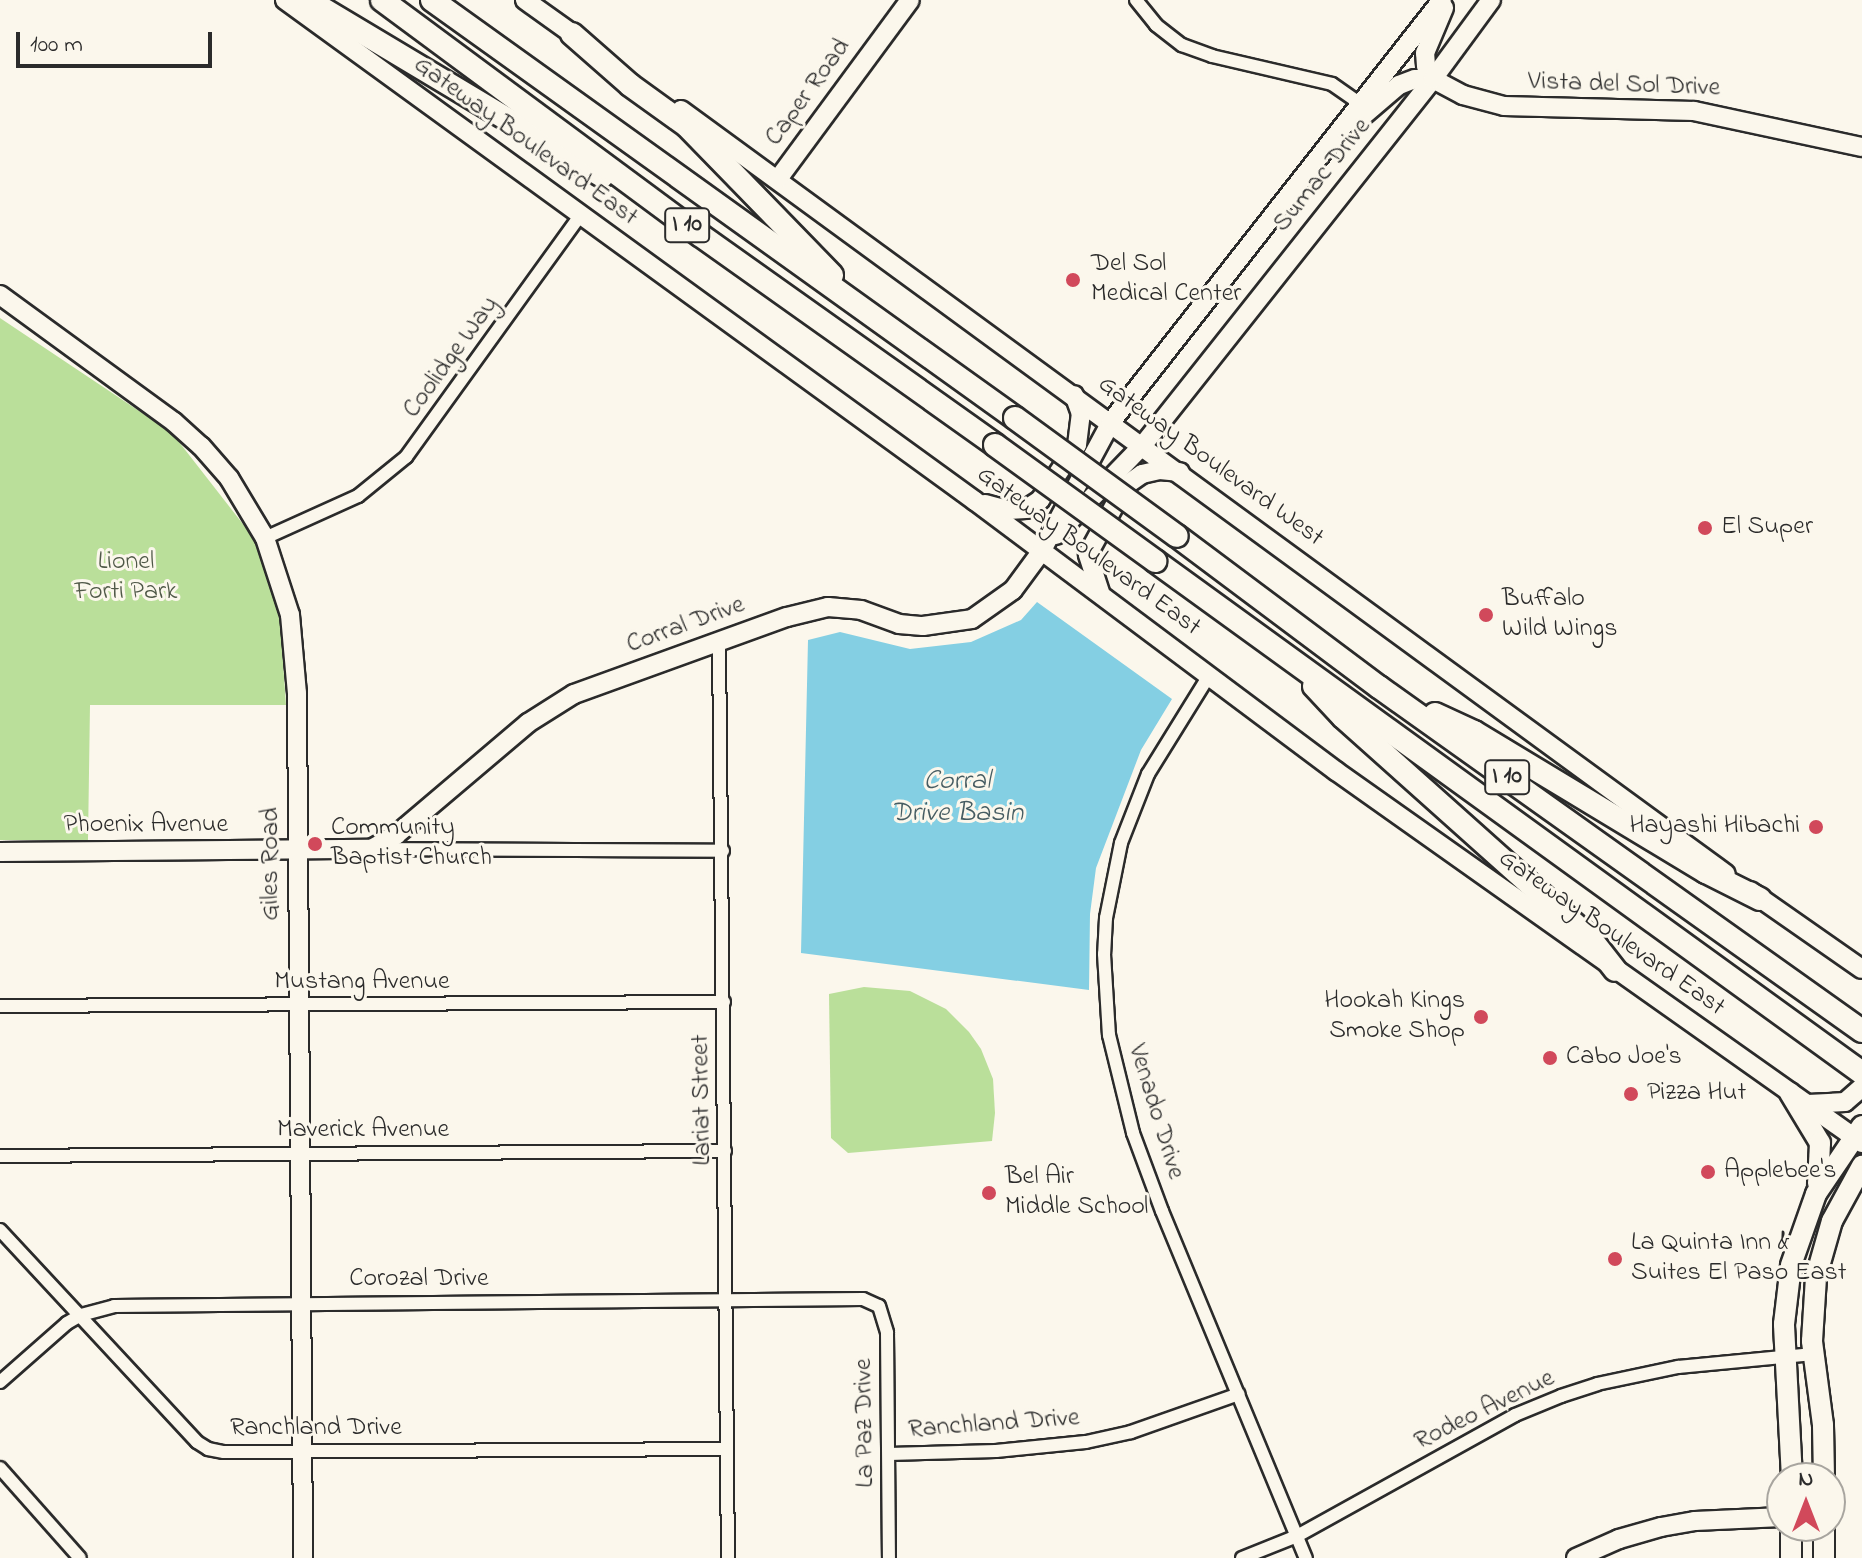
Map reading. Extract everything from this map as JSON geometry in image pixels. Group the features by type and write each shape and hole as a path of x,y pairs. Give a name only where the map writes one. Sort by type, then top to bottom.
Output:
{"highway":[{"path":"308,0 700,235"},
{"name":"I 10","path":"382,0 700,235 1278,647 1862,1073"},
{"name":"I 10","path":"432,0 1015,418 1379,687 1862,1031"},
{"path":"572,34 630,85 687,126 878,321"},
{"path":"1278,647 1343,717 1591,939 1615,970"},
{"path":"1379,687 1474,732 1658,845 1760,899"}],"main road":[{"path":"1790,1093 1820,1143 1816,1194 1791,1265 1784,1324 1791,1462"},
{"path":"1816,1194 1859,1136"},
{"path":"1824,1462 1823,1425 1813,1354 1816,1277 1832,1221 1862,1166"},
{"path":"1832,1221 1862,1195"}],"street":[{"name":"Gateway Boulevard East","path":"285,0 975,501 1336,771 1790,1093 1859,1136"},
{"name":"Gateway Boulevard West","path":"525,0 778,179 1760,899 1862,969"},
{"name":"Caper Road","path":"778,179 910,0"},
{"path":"1136,0 1156,25 1182,45 1212,56 1332,84 1359,103"},
{"path":"1312,164 1399,85 1415,79 1433,79 1426,66 1425,53 1445,0"},
{"name":"Sumac Drive","path":"1041,552 1111,422 1359,103 1445,0"},
{"name":"Sumac Drive","path":"1041,552 1143,445 1433,79 1491,0"},
{"name":"Vista del Sol Drive","path":"1433,79 1463,95 1504,106 1694,111 1862,147"},
{"name":"Coolidge Way","path":"265,538 358,496 406,457 581,214"},
{"name":"Giles Road","path":"0,295 174,422 201,446 229,478 265,538 282,581 295,651 299,851 298,1303 303,1558"},
{"path":"975,501 1008,510 1026,509 1040,500 1077,445 1081,414 1074,395"},
{"path":"1100,593 1088,554 1125,486 1142,474 1160,470 1180,472"},
{"name":"Corral Drive","path":"371,849 396,835 548,708 574,694 828,607 861,610 899,624 923,626 972,619 1013,590 1041,552"},
{"name":"Lariat Street","path":"719,642 728,1558"},
{"name":"Venado Drive","path":"1210,674 1148,774 1121,843 1106,918 1104,989 1114,1060 1133,1133 1306,1558"},
{"name":"Phoenix Avenue","path":"0,852 371,849 723,851"},
{"name":"Mustang Avenue","path":"0,1006 724,1002"},
{"path":"1808,1104 1845,1102 1862,1087"},
{"name":"Maverick Avenue","path":"0,1156 725,1151"},
{"name":"Ranchland Drive","path":"0,1230 197,1442 224,1452 727,1449"},
{"name":"Corozal Drive","path":"0,1382 67,1323 81,1315 114,1306 863,1299"},
{"name":"La Paz Drive","path":"863,1299 879,1306 886,1324 889,1558"},
{"name":"Rodeo Avenue","path":"1242,1558 1297,1536 1515,1415 1561,1396 1597,1384 1678,1367 1813,1354"},
{"name":"Ranchland Drive","path":"889,1454 996,1451 1086,1442 1131,1432 1239,1394"},
{"path":"0,1468 80,1558"},
{"path":"1576,1558 1619,1539 1661,1527 1695,1521 1766,1518"}],"green space":[{"name":"Lionel Forti Park","path":"0,318 172,433 253,537 280,618 286,705 90,705 88,840 0,840"},
{"path":"864,987 910,991 946,1009 969,1032 981,1049 993,1079 995,1113 992,1141 848,1153 831,1138 829,994"}],"water":[{"name":"Corral Drive Basin","path":"1037,602 1172,699 1141,750 1096,868 1090,914 1089,990 801,953 808,640 840,632 910,649 971,642 1021,620"}],"place":[{"name":"Del Sol Medical Center","path":"1073,280"},
{"name":"El Super","path":"1705,528"},
{"name":"Buffalo Wild Wings","path":"1486,615"},
{"name":"Hayashi Hibachi","path":"1816,827"},
{"name":"Community Baptist Church","path":"315,844"},
{"name":"Hookah Kings Smoke Shop","path":"1481,1017"},
{"name":"Cabo Joe's","path":"1550,1058"},
{"name":"Pizza Hut","path":"1631,1094"},
{"name":"Applebee's","path":"1708,1172"},
{"name":"Bel Air Middle School","path":"989,1193"},
{"name":"La Quinta Inn & Suites El Paso East","path":"1615,1259"}]}
